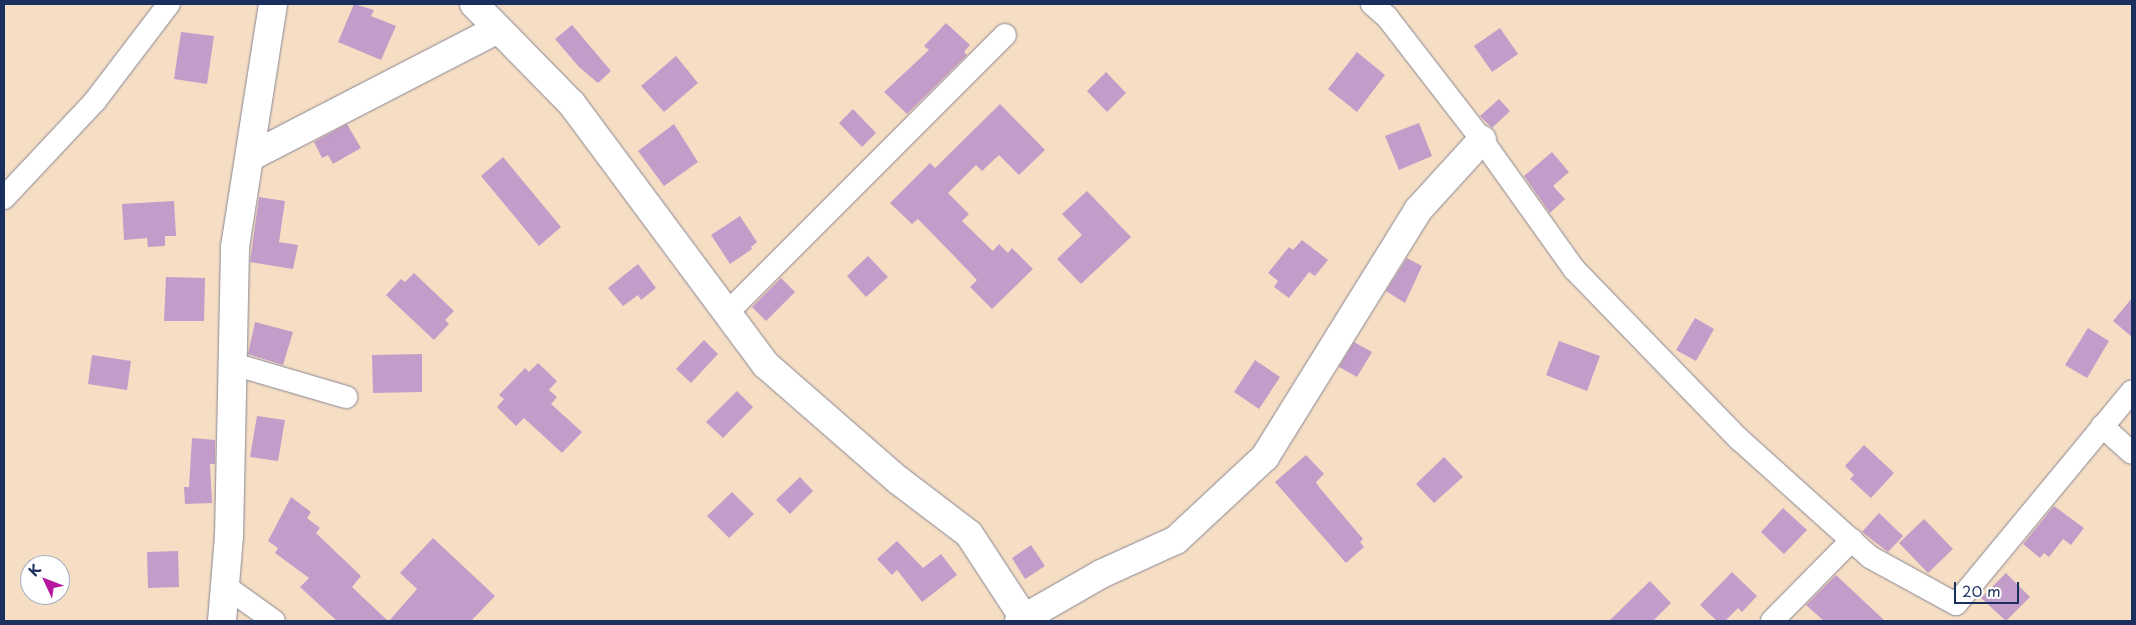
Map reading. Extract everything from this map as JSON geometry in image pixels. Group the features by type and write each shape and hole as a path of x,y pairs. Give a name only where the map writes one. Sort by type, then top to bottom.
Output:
{"street":[{"path":"4,198 95,101 169,4"},
{"path":"222,621 225,586 233,364 235,247 273,4"},
{"path":"474,4 572,104 766,365 898,480 969,534 1023,620 1101,574 1176,540 1265,457 1418,210 1482,140"},
{"path":"1372,4 1387,17 1482,140 1574,269 1739,439 1870,557 1956,604 2132,391"},
{"path":"250,157 498,29"},
{"path":"727,313 1005,35"},
{"path":"233,364 346,397"},
{"path":"2102,426 2132,453"},
{"path":"1772,621 1852,540"},
{"path":"225,586 274,621"}],"building":[{"path":"354,4 374,10 371,16 396,26 381,60 338,42"},
{"path":"946,23 970,45 964,52 967,55 907,114 884,92 929,50 924,46"},
{"path":"572,25 611,71 598,83 579,67 555,39"},
{"path":"1500,28 1518,54 1492,72 1474,46"},
{"path":"181,32 214,36 207,84 174,79"},
{"path":"1357,52 1385,75 1357,112 1328,89"},
{"path":"676,56 698,83 664,112 641,86"},
{"path":"1106,72 1126,93 1107,112 1087,91"},
{"path":"1499,99 1510,111 1492,128 1480,116"},
{"path":"1000,104 1045,150 1019,175 999,155 982,171 976,165 948,193 969,214 962,221 993,251 999,244 1008,253 1012,248 1033,269 992,309 970,287 977,280 956,258 918,219 912,224 890,203 930,163 935,168"},
{"path":"853,109 876,133 862,147 839,123"},
{"path":"1419,123 1432,156 1399,170 1385,136"},
{"path":"347,124 361,148 333,164 328,155 322,158 314,142"},
{"path":"674,124 698,162 664,186 638,151"},
{"path":"1552,152 1569,172 1553,186 1565,199 1550,213 1524,176"},
{"path":"503,157 561,227 539,246 481,176"},
{"path":"1087,191 1131,237 1081,284 1057,259 1082,235 1062,214"},
{"path":"259,197 285,201 279,242 298,245 293,269 250,262"},
{"path":"174,201 176,236 165,236 165,246 148,247 147,238 124,240 122,204"},
{"path":"740,216 757,242 751,247 752,249 730,264 711,235"},
{"path":"1302,240 1328,260 1315,276 1309,272 1289,298 1274,287 1278,281 1268,273 1289,247 1293,250"},
{"path":"868,256 888,277 866,297 847,276"},
{"path":"1407,258 1422,266 1405,303 1386,291"},
{"path":"638,264 656,288 641,300 638,295 623,306 608,288"},
{"path":"414,273 454,311 445,320 449,324 434,340 386,295 401,279 405,282"},
{"path":"166,277 205,278 204,321 164,321"},
{"path":"781,278 795,292 766,321 752,307"},
{"path":"2132,298 2132,337 2113,321"},
{"path":"1695,318 1714,329 1696,361 1676,350"},
{"path":"255,322 293,332 283,365 248,354"},
{"path":"2088,328 2109,341 2087,378 2065,365"},
{"path":"704,340 718,354 691,383 676,369"},
{"path":"1559,341 1600,356 1587,391 1546,375"},
{"path":"1354,342 1372,352 1357,377 1339,367"},
{"path":"422,354 422,392 373,393 372,355"},
{"path":"92,355 131,361 127,390 88,384"},
{"path":"1255,360 1280,377 1259,409 1234,392"},
{"path":"538,363 557,381 549,390 557,397 551,404 582,432 562,453 524,418 516,426 497,407 504,399 499,395 525,368 529,372"},
{"path":"737,391 753,407 723,438 706,422"},
{"path":"257,416 285,420 278,461 250,457"},
{"path":"192,438 215,440 215,464 210,464 212,503 185,504 184,487 189,487"},
{"path":"1864,445 1894,473 1871,498 1850,479 1854,475 1845,466"},
{"path":"1306,455 1324,474 1316,482 1319,487 1363,539 1360,542 1364,547 1346,563 1275,482"},
{"path":"1444,457 1463,477 1434,503 1416,484"},
{"path":"800,477 813,491 790,514 776,500"},
{"path":"732,492 754,514 729,538 707,516"},
{"path":"291,497 311,512 307,518 320,528 316,533 361,576 352,587 388,621 337,621 300,587 309,578 275,553 278,548 268,541"},
{"path":"2054,506 2084,528 2071,545 2063,539 2049,557 2044,553 2040,558 2023,544"},
{"path":"1783,508 1807,530 1784,554 1761,532"},
{"path":"1879,513 1903,536 1888,552 1862,532"},
{"path":"1924,519 1953,549 1928,573 1899,543"},
{"path":"433,538 495,596 471,621 389,621 417,589 400,573"},
{"path":"897,541 923,568 941,554 957,575 922,602 897,570 892,575 877,559"},
{"path":"1031,545 1045,566 1025,579 1012,558"},
{"path":"178,551 179,587 148,588 147,552"},
{"path":"1732,572 1757,596 1742,612 1738,608 1725,621 1717,621 1700,605"},
{"path":"2006,573 2030,597 2006,621 1981,598"},
{"path":"1836,575 1885,621 1824,621 1806,605"},
{"path":"1650,581 1671,603 1653,621 1609,621"}]}
